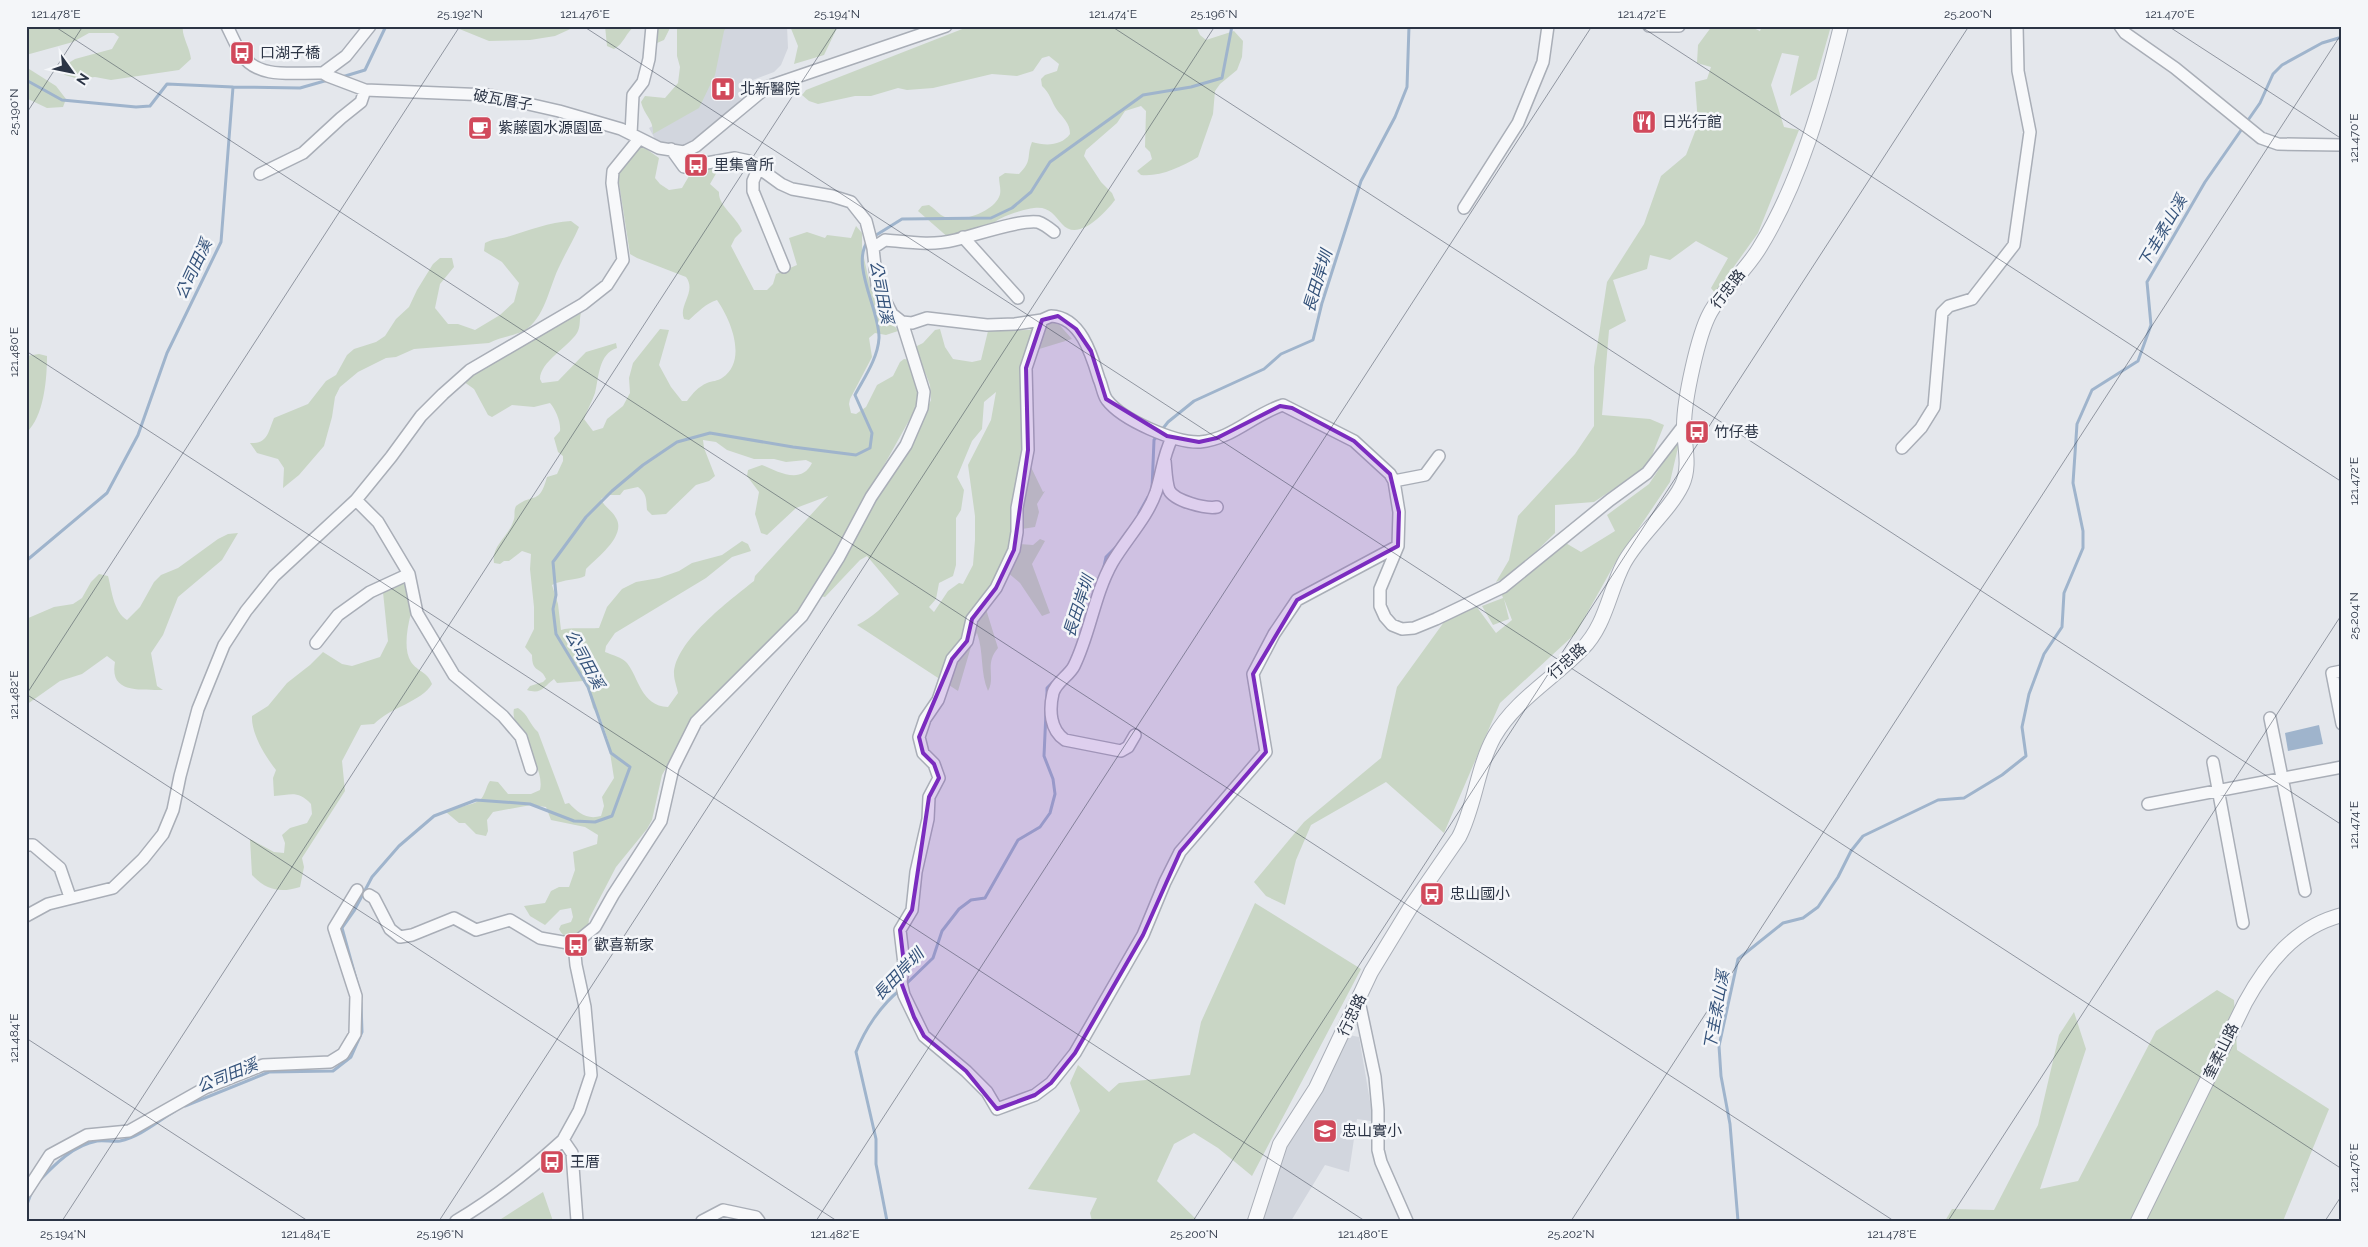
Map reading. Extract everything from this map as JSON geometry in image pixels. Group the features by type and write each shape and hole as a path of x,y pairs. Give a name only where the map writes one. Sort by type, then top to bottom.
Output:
{"street":[{"name":"破瓦厝子","path":"227,26 242,55 258,70 326,74 365,90 489,95 559,111 621,129 659,148 684,152 696,146 767,86 946,26"},
{"path":"326,74 346,56 370,26"},
{"path":"26,916 48,904 70,897 113,888 143,859 163,834 173,810 198,709 224,645 246,611 274,576 356,500 421,416 470,370 583,304 607,285 623,260 612,183 613,171 635,136 632,95 643,82 649,59 652,26"},
{"path":"1464,208 1518,123 1543,62 1548,26"},
{"path":"1649,26 1679,26"},
{"name":"行忠路","path":"1255,1221 1280,1144 1316,1088 1384,948 1459,838 1467,822 1483,764 1494,738 1524,700 1582,649 1593,636 1604,617 1624,564 1644,533 1681,487 1686,474 1684,424 1688,391 1708,315 1759,250 1772,227 1800,162 1824,95 1841,26"},
{"path":"1902,448 1921,428 1934,406 1942,313 1949,306 1972,299 2014,245 2030,132 2018,71 2017,26"},
{"path":"2120,26 2125,33 2175,68 2261,138 2278,144 2342,145"},
{"path":"260,174 303,153 361,102 365,90"},
{"path":"671,149 684,167 735,158 760,167 781,184 792,189 832,196 851,202 866,221 873,247 876,285 892,314 902,322 912,323 927,318 987,325 1042,320 1058,316 1076,329 1090,351 1106,399 1113,406 1153,430 1170,437 1199,442 1216,438 1284,405 1354,441 1390,474 1394,481 1399,512 1398,546 1380,589 1380,606 1385,617 1392,625 1402,629 1414,628 1503,587 1610,500 1647,473 1684,424"},
{"path":"760,167 752,181 753,191 784,267"},
{"path":"873,247 885,240 924,244 1033,222 1045,225 1054,232"},
{"path":"963,237 1018,298"},
{"path":"1042,320 1026,368 1028,450 1017,508 1017,532 1014,550 996,588 972,619 967,641 952,659 938,700 924,719 919,737 923,753 934,764 939,778 930,797 928,819 916,872 912,910 900,930 904,964 901,982 914,1018 924,1036 966,1071 987,1092 996,1109 1035,1095 1051,1083 1075,1053 1143,935 1164,882 1180,852 1266,752 1253,674 1274,634 1297,600 1398,546"},
{"path":"369,895 374,898 390,930 400,938 454,918 476,930 510,920 540,938 574,944 596,927 612,895 660,821 673,768 696,722 802,616 839,556 871,496 906,445 922,408 924,392 902,322"},
{"path":"1136,735 1128,747 1121,751 1065,740 1059,736 1052,726 1052,695 1054,688 1073,668 1112,564 1138,525 1155,493 1170,437"},
{"path":"1165,452 1169,490 1175,496 1187,502 1209,508 1217,507"},
{"path":"1394,481 1425,475 1439,456"},
{"path":"356,500 378,522 409,574 417,613 454,675 503,716 521,737 531,769"},
{"path":"316,643 338,616 370,592 409,574"},
{"path":"2342,671 2332,673 2342,724"},
{"path":"2270,718 2305,891"},
{"path":"2213,762 2243,923"},
{"path":"2148,804 2342,767"},
{"path":"26,845 33,845 60,868 70,897"},
{"path":"26,1192 50,1155 87,1136 130,1131 205,1088 263,1065 330,1062 342,1054 355,1034 356,996 334,928 357,890"},
{"name":"奎柔山路","path":"2138,1221 2245,1002 2262,972 2279,952 2311,926 2342,914"},
{"path":"456,1221 528,1172 563,1140 579,1111 591,1075 585,1007 576,965 574,944"},
{"path":"1359,1001 1375,1077 1378,1110 1378,1150 1381,1162 1406,1221"},
{"path":"563,1140 572,1154 577,1221"},
{"path":"702,1221 723,1210 756,1217 759,1221"}],"highlighted area":[{"path":"1058,316 1076,329 1091,351 1106,399 1167,436 1199,442 1217,438 1280,406 1292,408 1354,441 1390,474 1399,512 1398,546 1297,600 1253,674 1266,752 1180,852 1143,935 1075,1053 1051,1083 1035,1095 997,1109 966,1071 924,1036 914,1017 901,982 904,964 900,930 912,910 929,797 939,778 934,764 923,753 919,737 952,659 967,641 972,619 996,588 1014,550 1028,450 1026,368 1042,320"}],"shaded area":[{"name":"北新醫院","path":"718,26 787,26 788,48 781,65 774,72 745,83 742,98 722,118 684,146 656,141 649,128 686,109"},
{"name":"忠山實小","path":"1349,1035 1359,1037 1371,1107 1371,1121 1357,1119 1349,1172 1325,1165 1291,1221 1260,1221 1284,1148 1314,1102"}],"green space":[{"path":"26,26 183,26 183,33 191,59 179,70 111,80 95,77 79,79 65,75 59,69 75,59 112,49 119,37 114,33 89,33 73,42 26,55"},
{"path":"452,26 577,26 555,36 530,40 489,41"},
{"path":"605,26 635,26 614,49 607,46"},
{"path":"644,26 671,26 664,40 657,43"},
{"path":"677,26 727,26 724,31 715,75 699,108 653,134 652,125 641,102 645,96 665,98 678,83 680,67 677,56"},
{"path":"790,26 838,26 824,55 794,64 798,46"},
{"path":"970,26 1196,26 1200,35 1206,40 1234,31 1243,41 1242,57 1237,70 1220,84 1215,91 1213,114 1198,157 1178,168 1163,173 1141,175 1137,171 1152,159 1150,152 1145,147 1146,111 1141,106 1125,111 1117,123 1086,150 1084,156 1101,182 1112,193 1115,200 1091,224 1076,230 1069,229 1054,214 1044,208 1034,208 1003,217 984,232 977,235 950,239 918,211 922,206 929,205 941,215 956,219 973,216 982,212 995,203 1000,195 999,177 1005,173 1019,174 1026,165 1032,142 1043,144 1058,143 1070,134 1067,124 1042,86 1041,79 1045,75 1057,71 1059,64 1049,56 1042,58 1033,71 1017,76 992,74 933,88 907,90 898,88 871,96 855,96 818,104 809,101 802,95 806,90"},
{"path":"1712,26 1749,26 1760,31 1762,26 1831,26 1816,79 1790,96 1799,56 1782,53 1771,85 1784,127 1799,130 1758,233 1715,293 1711,288 1728,258 1696,241 1670,260 1650,255 1647,269 1613,280 1626,321 1609,330 1602,415 1650,419 1664,425 1648,466 1594,502 1555,505 1555,533 1512,575 1496,582 1509,560 1518,516 1575,454 1594,426 1594,367 1607,282 1644,224 1661,176 1686,155 1698,124 1695,82 1707,79 1711,67 1697,63 1698,45"},
{"path":"26,67 56,86 66,99 63,107 47,108 26,98"},
{"path":"637,148 645,148 659,158 655,178 669,190 682,188 692,171 722,163 710,184 719,192 721,202 742,231 735,238 731,246 754,290 767,290 773,284 776,274 797,265 789,238 807,232 825,238 827,235 851,238 856,226 862,233 862,249 871,290 898,331 886,335 875,333 869,338 872,357 850,399 851,413 856,414 866,407 877,385 893,376 900,362 904,359 910,360 921,399 805,607 693,721 662,775 652,820 647,829 616,867 589,919 588,928 576,936 569,937 562,934 559,929 561,925 571,922 573,917 571,908 560,910 545,925 530,916 524,906 545,903 551,891 559,887 569,887 575,870 573,852 597,844 598,835 585,827 551,820 546,807 531,805 493,812 487,820 488,831 486,836 476,834 465,823 459,823 446,812 480,800 490,781 498,782 508,794 531,794 540,790 538,769 514,717 514,709 518,708 538,732 565,804 569,803 579,813 587,816 601,816 604,806 602,797 614,778 608,740 600,717 593,708 588,689 583,681 557,683 554,679 539,691 527,690 530,686 543,682 546,679 542,672 533,665 532,655 525,647 534,629 530,569 531,554 522,551 509,561 504,561 500,564 494,563 497,547 514,520 516,506 538,495 547,477 557,474 563,461 563,456 558,452 554,438 560,431 558,416 550,403 534,407 512,405 492,417 488,415 474,389 460,379 581,313 577,333 549,361 541,373 540,379 542,383 558,381 586,352 616,343 617,348 606,355 600,367 595,393 584,419 593,431 603,428 607,419 623,406 630,393 629,378 633,363 660,329 669,330 659,365 671,387 682,401 687,401 701,386 720,379 730,371 736,351 732,329 717,300 705,306 689,320 684,319 683,309 689,293 689,283 686,277 630,254 617,170","holes":["703,440 716,442 727,450 754,459 774,459 786,462 806,460 812,463 802,474 796,475 782,473 762,465 748,470 747,476 759,492 755,514 761,533 767,535 796,508 828,496 755,576 754,581 718,610 683,649 676,662 674,674 678,693 668,707 652,702 646,697 627,663 605,652 606,646 615,633 706,578 732,557 751,551 748,544 742,541 722,555 692,563 679,571 659,578 636,582 622,589 607,607 599,628 561,630 558,604 552,585 585,576 586,569 603,553 614,539 618,525 616,518 601,499 607,495 620,495 624,490 638,487 645,494 647,510 652,515 666,514 696,485 709,481 715,476 704,448"]},
{"path":"571,221 579,227 556,273 539,315 528,328 489,343 414,349 396,357 386,358 358,372 340,387 335,397 324,446 299,475 283,488 284,468 278,459 257,453 250,443 256,443 264,439 269,432 274,418 308,404 326,381 336,375 347,355 354,349 376,342 385,336 396,319 409,307 433,264 440,258 452,258 454,267 440,284 435,308 448,324 458,324 475,330 500,315 514,302 519,283 502,262 484,251 485,243 547,225"},
{"path":"1056,321 1072,339 1036,350 1031,362 1029,463 1043,492 1045,491 1037,504 1039,512 1035,527 1022,529 1020,544 1033,545 1040,539 1045,541 1032,564 1050,613 1042,616 1020,583 1007,572 986,609 998,648 992,660 991,681 988,691 977,633 973,640 958,691 857,625 868,619 899,594 867,556 860,560 825,597 820,596 836,575 868,511 914,436 931,400 930,385 915,347 923,343 935,330 940,329 945,347 953,359 972,362 981,360 988,331 1029,330","holes":["996,392 991,420 968,465 975,516 973,565 963,584 959,583 948,591 934,612 929,607 936,599 939,583 953,576 956,565 956,518 961,510 964,490 957,477 972,441 982,429 984,402"]},
{"path":"39,354 47,356 45,386 41,408 32,426 26,433 26,356"},
{"path":"1679,443 1670,482 1614,565 1576,633 1500,703 1444,833 1386,782 1311,825 1296,860 1285,905 1266,896 1254,882 1304,822 1381,758 1397,687 1444,622 1476,606 1496,633 1512,620 1504,599 1509,619 1493,625 1482,606 1503,598 1501,592 1564,542 1581,552 1615,531 1607,515 1649,484 1669,454"},
{"path":"238,533 222,560 178,597 163,635 151,653 157,686 163,690 136,689 121,685 114,672 115,662 107,656 82,674 60,681 26,705 26,619 54,607 73,604 82,598 91,582 99,574 108,576 116,606 127,620 140,607 154,582 161,575 178,568 218,539 228,534"},
{"path":"412,582 418,590 408,626 408,655 411,662 428,676 432,684 421,695 374,724 361,725 342,761 345,791 302,858 304,867 300,887 280,890 269,887 252,875 250,839 274,852 284,853 285,843 282,835 290,828 307,823 312,814 311,804 298,795 274,796 273,778 276,770 256,737 252,716 268,706 287,683 323,652 342,664 352,666 380,657 388,641 383,592 392,586"},
{"path":"1255,903 1361,969 1252,1176 1218,1148 1194,1133 1174,1144 1157,1181 1198,1221 1092,1221 1090,1213 1097,1198 1028,1189 1080,1111 1070,1083 1078,1065 1109,1092 1119,1083 1190,1075 1201,1022"},
{"path":"2217,990 2234,1000 2237,1050 2329,1109 2283,1221 1945,1221 1952,1209 1994,1210 2038,1125 2059,1035 2074,1012 2086,1049 2040,1189 2078,1181 2156,1031"},
{"path":"543,1192 553,1221 498,1221"}],"water":[{"path":"2319,725 2323,744 2288,751 2285,733"}],"waterway":[{"name":"公司田溪","path":"342,77 365,70 386,26"},
{"name":"公司田溪","path":"873,237 902,219 991,218 1012,208 1031,192 1050,162 1143,95 1191,87 1222,78 1232,26"},
{"name":"長田岸圳","path":"1152,489 1154,440 1168,422 1194,401 1264,369 1281,354 1313,340 1322,303 1361,181 1395,117 1407,87 1409,26"},
{"name":"下圭柔山溪","path":"1738,1221 1730,1124 1721,1076 1719,1046 1738,959 1783,923 1803,918 1818,907 1838,877 1851,851 1863,836 1938,800 1964,798 2002,775 2026,756 2022,727 2029,694 2044,654 2062,627 2064,593 2083,548 2083,531 2073,483 2077,424 2092,390 2138,361 2151,325 2147,282 2205,182 2260,103 2273,74 2282,65 2322,43 2342,37"},
{"path":"26,80 62,100 136,107 150,106 167,84 233,87"},
{"name":"公司田溪","path":"26,561 107,493 138,435 167,353 221,242 233,87 300,88 328,80"},
{"name":"公司田溪","path":"361,997 342,928 354,911 372,877 399,846 434,816 476,800 530,804 574,821 595,822 612,816 630,767 611,753 588,687 556,634 553,609 556,595 553,562 586,517 612,491 643,465 677,442 710,433 856,455 870,448 872,433 855,395 876,353 879,338 862,262 863,251 868,241"},
{"name":"長田岸圳","path":"1139,513 1148,497"},
{"name":"長田岸圳","path":"1103,571 1106,557 1116,547"},
{"name":"長田岸圳","path":"1047,698 1047,688 1053,682"},
{"name":"長田岸圳","path":"904,986 933,958 942,931 959,909 971,900 985,898 1018,840 1040,827 1050,813 1055,794 1053,779 1044,756 1046,712"},
{"name":"長田岸圳","path":"887,1221 876,1164 876,1139 856,1052 874,1018 900,990"},
{"name":"公司田溪","path":"185,1106 269,1072 333,1071 351,1057 362,1032 361,1003"},
{"name":"公司田溪","path":"40,1180 59,1162 80,1147 97,1141 127,1139 142,1132 175,1111"},
{"name":"公司田溪","path":"26,1207 32,1191"}],"place":[{"name":"口湖子橋","path":"242,53"},
{"name":"北新醫院","path":"723,89"},
{"name":"日光行館","path":"1644,122"},
{"name":"紫藤園水源園區","path":"480,128"},
{"name":"里集會所","path":"696,165"},
{"name":"竹仔巷","path":"1697,432"},
{"name":"忠山國小","path":"1432,894"},
{"name":"歡喜新家","path":"576,945"},
{"name":"忠山實小","path":"1325,1131"},
{"name":"王厝","path":"552,1162"}]}
